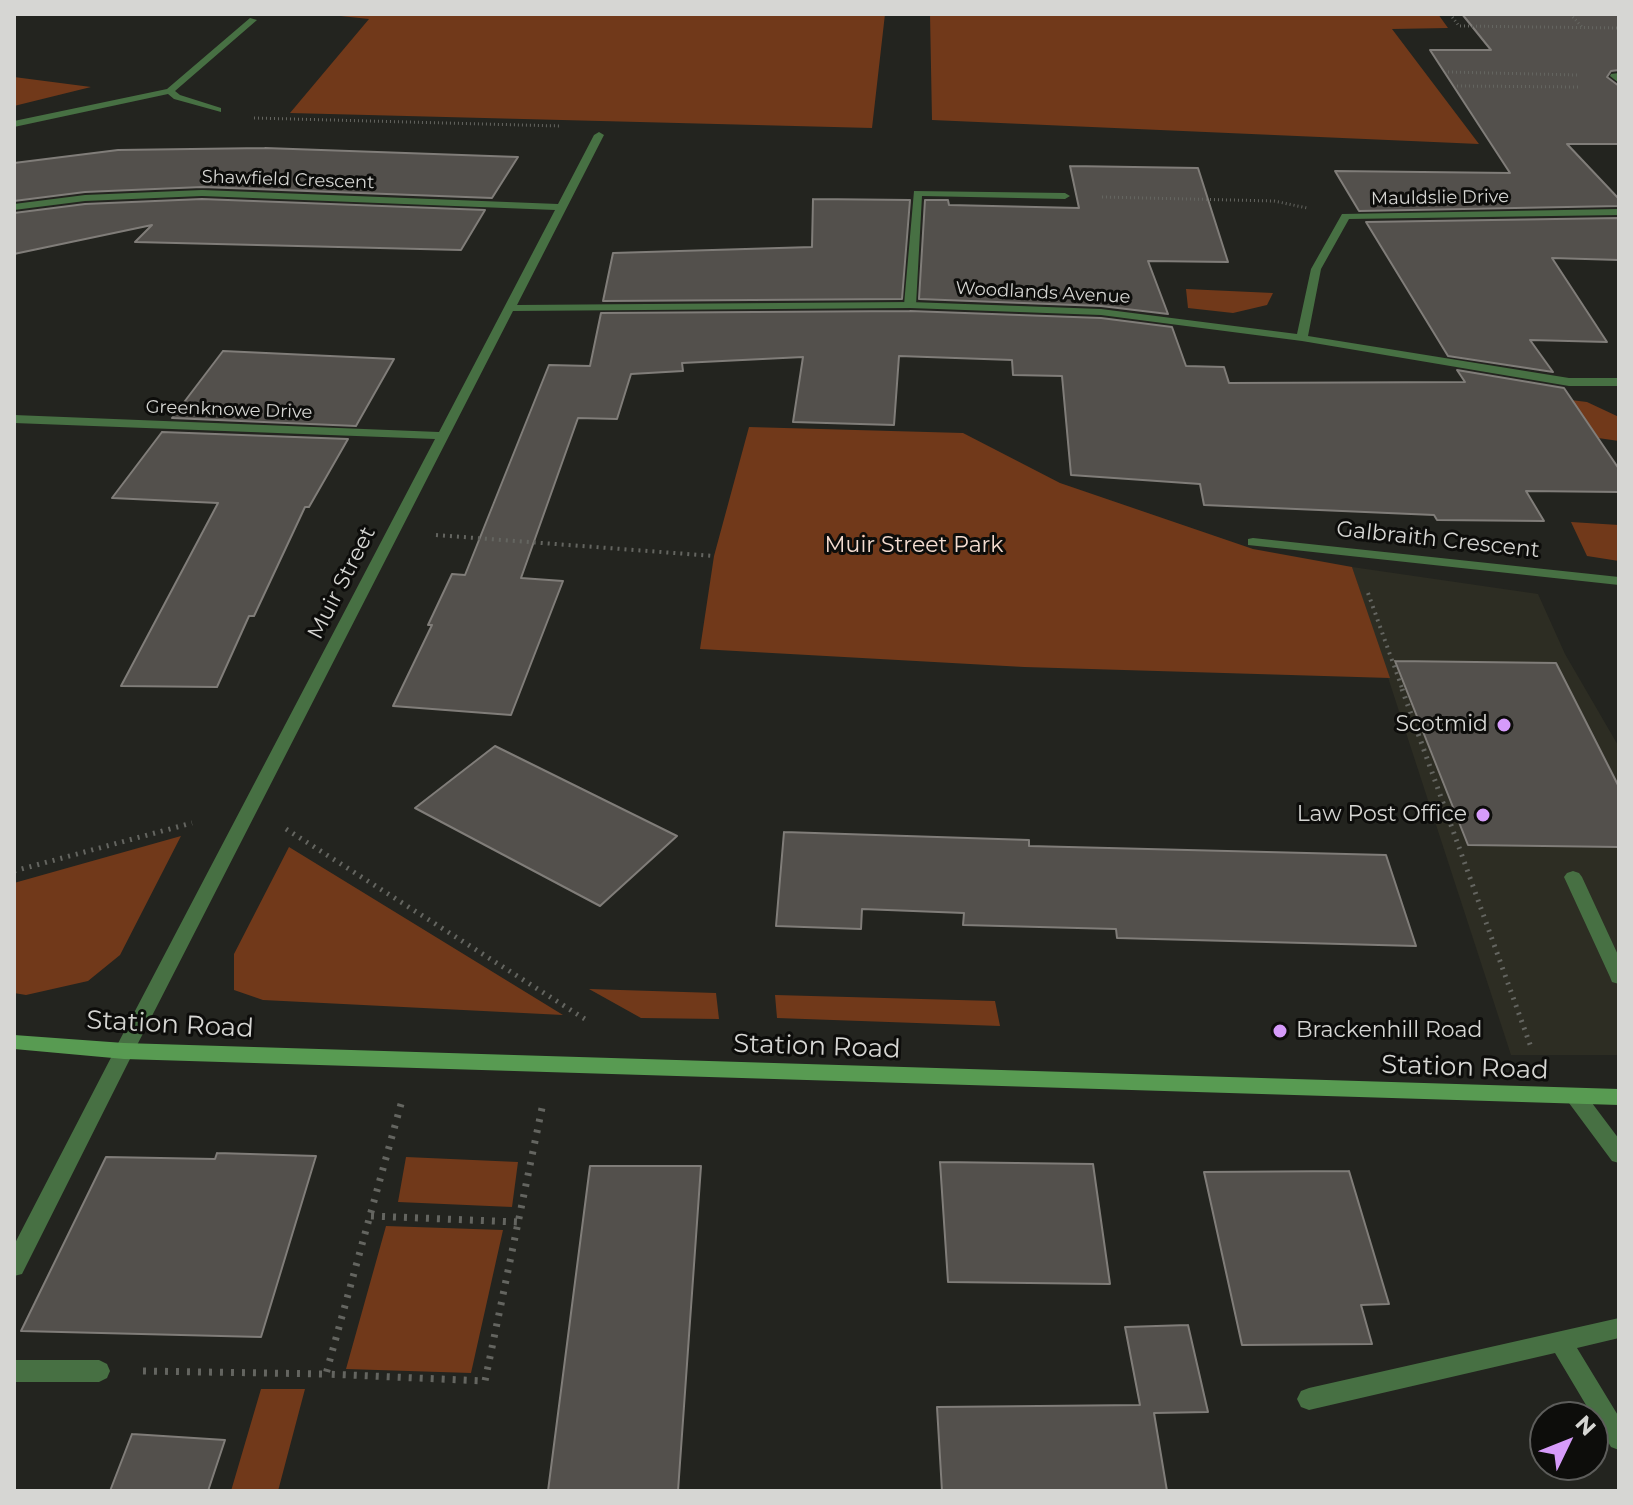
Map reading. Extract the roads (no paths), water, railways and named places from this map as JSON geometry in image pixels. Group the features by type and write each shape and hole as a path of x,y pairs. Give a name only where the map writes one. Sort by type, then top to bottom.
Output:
{"main road":[{"name":"Station Road","path":"14,1042 124,1051 1619,1097"}],"street":[{"path":"14,124 170,91 253,20"},
{"path":"170,91 177,97 218,110"},
{"name":"Muir Street","path":"14,1267 599,135"},
{"name":"Shawfield Crescent","path":"14,207 85,198 202,193 561,207"},
{"path":"910,305 917,193 1065,196"},
{"name":"Mauldslie Drive","path":"1302,338 1316,269 1346,216 1619,212"},
{"name":"Woodlands Avenue","path":"509,308 910,305 1101,312 1302,338 1569,382 1619,382"},
{"name":"Greenknowe Drive","path":"14,419 443,436"},
{"name":"Galbraith Crescent","path":"1253,542 1619,581"},
{"path":"1573,877 1619,977"},
{"path":"1576,1097 1619,1155"},
{"path":"1309,1399 1619,1328"},
{"path":"1560,1341 1619,1439"},
{"path":"14,1371 99,1371"}],"place":[{"name":"Scotmid","path":"1504,725"},
{"name":"Law Post Office","path":"1483,815"},
{"name":"Brackenhill Road","path":"1280,1031"}],"park label":[{"name":"Muir Street Park","path":"914,546"}]}
